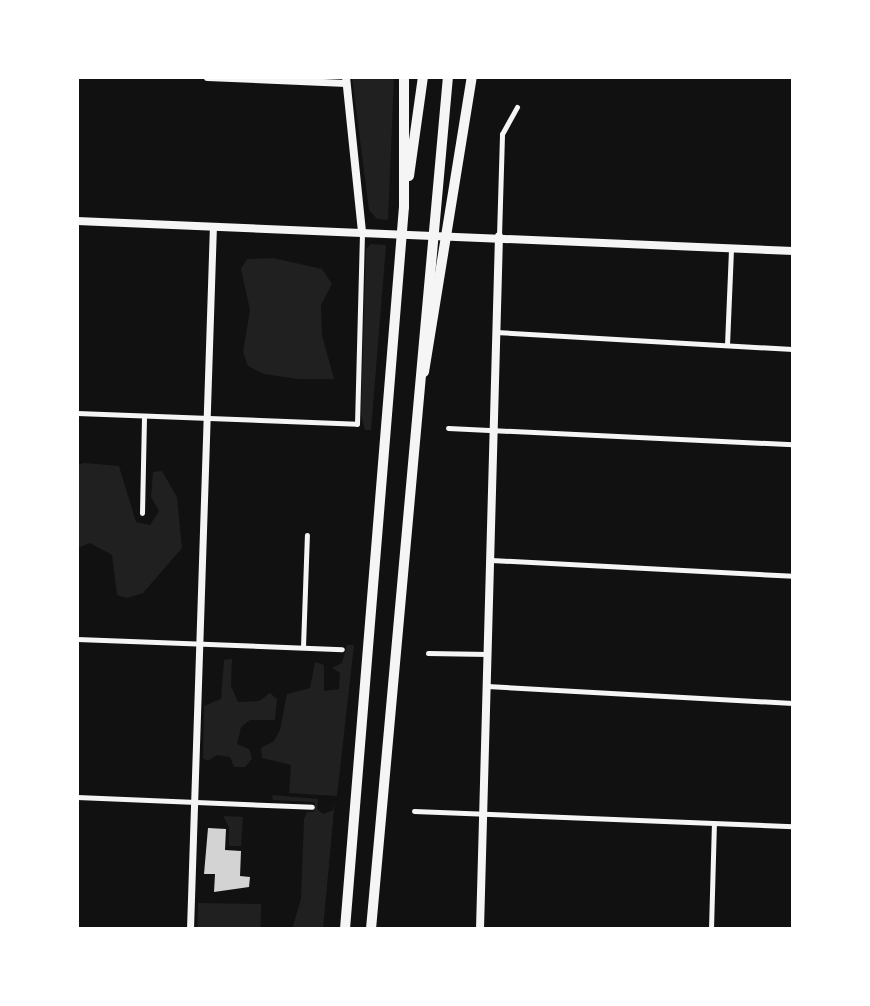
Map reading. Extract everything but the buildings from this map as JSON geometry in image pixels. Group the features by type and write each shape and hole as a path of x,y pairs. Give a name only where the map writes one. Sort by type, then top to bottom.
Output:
{"highway":[{"path":"345,929 400,267 404,207 404,77"},
{"path":"404,207 423,77"},
{"path":"371,929 433,208 448,77"},
{"path":"419,393 442,267 471,77"},
{"path":"466,109 478,77"}],"main road":[{"path":"346,80 362,231"},
{"path":"77,221 499,236 793,251"},
{"path":"480,929 499,236"}],"street":[{"path":"207,77 346,80"},
{"path":"499,236 502,134 517,107"},
{"path":"190,929 213,226"},
{"path":"77,413 357,424 362,231"},
{"path":"727,345 731,248"},
{"path":"496,332 793,348"},
{"path":"142,513 144,416"},
{"path":"448,428 793,444"},
{"path":"303,648 307,535"},
{"path":"491,560 793,576"},
{"path":"77,639 342,649"},
{"path":"428,653 488,654"},
{"path":"487,687 793,704"},
{"path":"77,797 312,807"},
{"path":"414,811 793,826"},
{"path":"712,929 714,823"}],"shaded area":[{"path":"352,77 394,77 388,220 377,219 369,210"},
{"path":"371,244 386,245 371,430 365,430 361,414 366,249"},
{"path":"273,258 322,269 332,284 321,305 322,335 334,379 298,379 264,374 248,366 243,352 250,310 241,269 247,259"},
{"path":"84,463 119,466 136,522 150,525 159,511 151,497 153,472 162,471 177,497 182,548 143,593 127,598 117,595 112,555 90,543 77,548 77,465"},
{"path":"347,645 354,645 337,796 289,793 291,765 262,758 261,748 274,741 280,730 287,694 310,688 315,662 324,665 324,691 339,689 340,673 332,668 342,663"},
{"path":"232,659 231,686 238,702 259,701 270,693 277,699 275,720 250,720 241,727 237,744 249,749 252,759 245,767 234,767 230,757 217,755 208,761 203,758 204,706 221,699 224,660"},
{"path":"272,795 318,799 317,809 323,814 333,810 335,800 323,929 292,929 301,899 304,819 307,812 314,812 315,802 273,800"},
{"path":"223,816 243,817 241,846 229,846 229,827"},
{"path":"198,903 261,904 261,929 198,929"}]}
